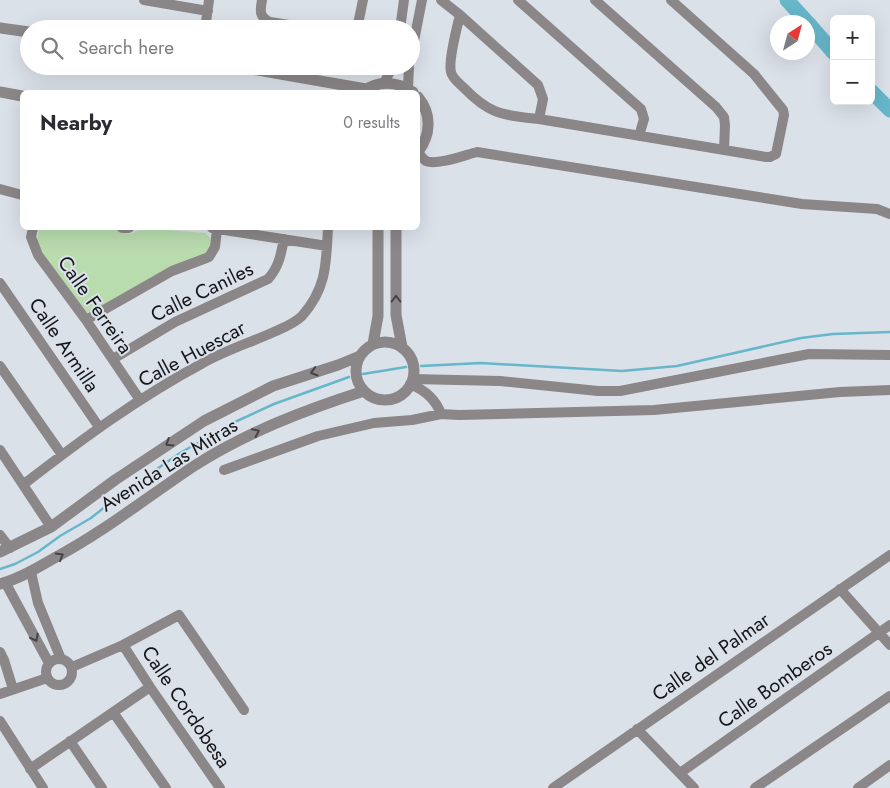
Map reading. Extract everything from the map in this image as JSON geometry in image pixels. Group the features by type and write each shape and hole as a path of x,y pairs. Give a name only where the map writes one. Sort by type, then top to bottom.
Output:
{"street":[{"path":"144,0 208,11"},
{"path":"206,20 210,0"},
{"path":"262,0 261,14 264,20"},
{"path":"359,20 363,0"},
{"path":"401,20 404,0"},
{"path":"410,0 421,0 417,20"},
{"path":"441,0 538,85 543,99 539,119"},
{"path":"518,0 641,109 644,119 639,136"},
{"path":"595,0 724,116 724,150"},
{"path":"460,15 451,60 451,72 455,80 472,97 494,112 766,157 774,156 784,115 783,110 754,74 671,0"},
{"path":"0,28 20,31"},
{"path":"280,75 358,90"},
{"path":"384,83 388,75"},
{"path":"409,75 410,90"},
{"path":"366,90 384,83 400,85 410,90"},
{"path":"0,92 20,96"},
{"path":"420,100 426,111 428,125 425,140 420,149"},
{"path":"420,154 426,160 438,163 477,152 802,204 877,209 890,214"},
{"path":"0,189 20,194"},
{"name":"Calle Ferreira","path":"33,230 31,237 38,255 86,320 140,400"},
{"path":"86,320 172,271 208,257 215,247 214,230"},
{"path":"227,230 327,246"},
{"name":"Calle Huescar","path":"24,484 99,427 140,400 203,363 300,318 318,295 323,282 328,230"},
{"path":"373,344 378,316 378,230"},
{"path":"396,230 396,315 402,348"},
{"name":"Calle Caniles","path":"113,359 175,322 268,279 275,272 284,239"},
{"name":"Calle Armilla","path":"0,283 99,427"},
{"path":"385,342 397,344 402,348 412,362 412,382 407,389 398,396 387,400 374,398 364,391 357,380 356,374 360,356 373,344 385,342"},
{"path":"412,382 500,381 620,392 809,354 890,354"},
{"name":"Avenida Las Mitras","path":"5,550 52,527 115,480 204,421 273,386 360,356"},
{"path":"0,366 62,455"},
{"path":"412,382 438,405 441,414"},
{"path":"224,470 318,436 374,423 412,420 441,414 654,410 830,393 890,390"},
{"name":"Avenida Las Mitras","path":"2,583 31,572 103,530 231,444 323,404 364,391"},
{"path":"0,450 52,527"},
{"path":"0,535 5,550"},
{"name":"Calle del Palmar","path":"553,788 890,556"},
{"path":"31,572 38,603 61,659"},
{"path":"2,583 21,611 49,663"},
{"path":"840,589 890,645"},
{"path":"21,611 38,603"},
{"path":"72,667 123,645 179,615 244,710"},
{"name":"Calle Bomberos","path":"680,773 890,625"},
{"name":"Calle Cordobesa","path":"123,645 220,788"},
{"path":"0,652 13,690"},
{"path":"61,659 72,667 71,680 64,685 55,685 47,678 46,672 49,663 61,659"},
{"path":"0,694 47,678"},
{"path":"30,769 150,687"},
{"path":"755,788 890,696"},
{"path":"112,712 166,788"},
{"path":"0,721 43,788"},
{"path":"637,729 694,788"},
{"path":"70,741 102,788"},
{"path":"858,788 890,765"}],"green space":[{"path":"39,230 117,230 130,234 139,230 168,230 205,233 210,237 212,243 210,251 89,313 83,311 40,249 37,241"}],"waterway":[{"path":"787,0 801,15"},
{"path":"815,31 830,48"},
{"path":"875,95 890,110"},
{"path":"421,366 481,363 622,371 677,366 801,338 833,334 890,332"},
{"path":"363,374 406,367"},
{"path":"0,569 15,564 38,552 60,536 91,518 121,494 180,453 237,421 274,404 349,377"}]}
